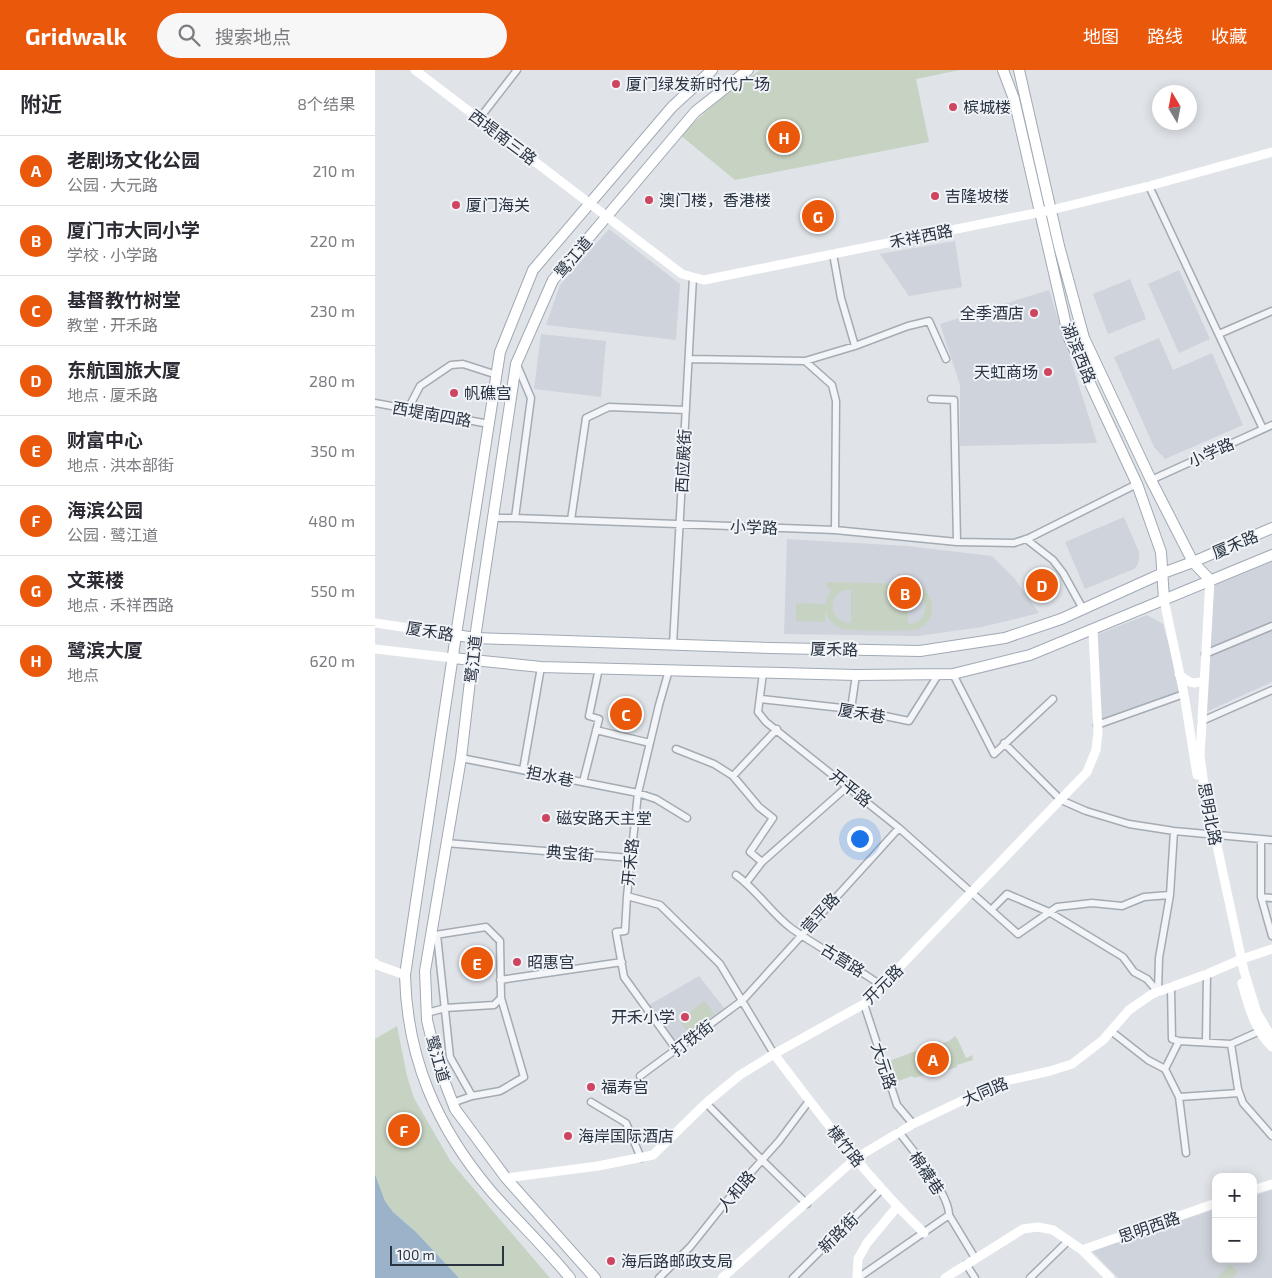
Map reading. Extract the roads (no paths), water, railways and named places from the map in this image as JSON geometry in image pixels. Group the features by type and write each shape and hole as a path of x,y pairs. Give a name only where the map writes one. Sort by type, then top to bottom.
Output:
{"main road":[{"name":"鹭江道","path":"570,1278 484,1183 435,1109 416,1057 406,1002 405,975 500,352 533,270 671,107 712,70"},
{"name":"鹭江道","path":"595,1278 506,1178 455,1109 437,1062 427,1013 425,971 434,935 446,843 461,758 474,660 475,638 516,364 553,280 695,112 748,70"},
{"name":"湖滨西路","path":"1003,70 1014,99 1069,338 1137,484 1161,552 1164,600"},
{"name":"湖滨西路","path":"1019,70 1051,210 1084,338 1151,480 1193,562 1210,580"},
{"name":"厦禾路","path":"456,635 475,638 920,651 1005,638 1061,619 1163,573 1272,528"},
{"name":"厦禾路","path":"453,658 541,667 856,675 953,674 1030,656 1272,556"}],"street":[{"name":"西堤南三路","path":"415,70 590,204"},
{"path":"479,119 517,70"},
{"name":"禾祥西路","path":"590,204 682,274 704,280 1051,210 1149,186 1272,152"},
{"path":"1149,186 1263,429"},
{"path":"833,254 841,298 855,346"},
{"name":"西应殿街","path":"673,644 693,277"},
{"path":"1219,334 1272,311"},
{"path":"689,359 805,361 855,346 908,326 929,321 946,359"},
{"path":"805,361 832,386 836,401 835,530"},
{"path":"408,409 420,386 451,365 463,364 497,375"},
{"path":"515,518 531,398 516,364"},
{"path":"931,399 954,400 957,542"},
{"name":"西堤南四路","path":"375,403 489,424"},
{"path":"571,520 585,418 609,407 686,410"},
{"name":"小学路","path":"1151,480 1272,425"},
{"name":"小学路","path":"493,518 835,530 957,542 1014,543 1137,484"},
{"path":"1025,539 1053,560 1063,573 1083,609"},
{"name":"思明北路","path":"1210,580 1201,722 1201,766 1211,834"},
{"name":"思明北路","path":"1164,600 1247,1003 1260,1031 1272,1047"},
{"name":"厦禾路","path":"375,623 456,635"},
{"path":"1205,654 1272,626"},
{"name":"开元路","path":"506,1178 581,1168 641,1158 653,1154 706,1103 740,1075 864,1004 1087,772 1096,750 1097,724 1093,630"},
{"name":"厦禾路","path":"375,649 453,658"},
{"path":"523,770 541,667"},
{"path":"583,782 599,719 589,716 599,668"},
{"name":"开禾路","path":"669,670 638,793 627,896 660,905 720,964 774,1054"},
{"name":"开平路","path":"763,673 758,712 766,722 899,828 1018,934 1049,912"},
{"path":"953,674 994,754 1053,699"},
{"path":"1179,674 1187,682 1198,683 1204,680"},
{"path":"851,709 856,675"},
{"name":"厦禾巷","path":"761,700 851,709 909,721 938,675"},
{"path":"1201,722 1272,690"},
{"path":"1097,724 1184,694"},
{"path":"733,776 777,729"},
{"path":"596,730 649,744"},
{"path":"1004,743 1061,800 1086,811 1129,824 1174,831 1272,840"},
{"path":"676,749 713,764 733,776 759,808 773,818 750,852 761,862"},
{"name":"担水巷","path":"461,758 638,793 656,799 687,818"},
{"path":"746,883 761,862 848,786"},
{"name":"营平路","path":"743,1000 899,828"},
{"path":"1158,992 1159,958 1170,895 1174,831"},
{"path":"1261,839 1261,897 1272,936"},
{"name":"典宝街","path":"446,843 630,858"},
{"name":"古营路","path":"735,875 746,883 791,928 882,986"},
{"path":"991,910 1007,894 1049,912 1123,957 1134,972 1147,979 1158,992"},
{"path":"1049,912 1057,907 1092,903 1122,906 1144,898 1170,895"},
{"path":"627,896 625,931 616,932 624,977 676,1049"},
{"path":"1261,897 1272,898"},
{"path":"452,1103 472,1096 500,1091 524,1077 501,998 500,941 486,927 434,935 450,1057 472,1096"},
{"name":"大同路","path":"722,1278 807,1204 856,1158 899,1132 1001,1082 1072,1064 1103,1040 1129,1010 1152,994 1272,949"},
{"name":"思明北路","path":"1239,960 1257,1013 1272,1038"},
{"path":"500,980 622,962"},
{"path":"375,963 405,975"},
{"path":"1206,1042 1207,974"},
{"path":"1171,987 1172,1038 1179,1041 1231,1044 1260,1031"},
{"path":"427,1013 445,1008 494,1005 501,998"},
{"name":"打铁街","path":"641,1076 743,1000"},
{"name":"大元路","path":"864,1004 897,1104 913,1124"},
{"path":"1111,1031 1148,1060 1165,1069 1179,1097 1186,1153"},
{"path":"1165,1069 1179,1041"},
{"path":"1231,1044 1239,1093 1243,1103 1272,1136"},
{"name":"横竹路","path":"774,1054 809,1101 897,1207 925,1233"},
{"path":"1179,1097 1239,1093"},
{"name":"人和路","path":"659,1278 690,1247 738,1187 779,1141 809,1101"},
{"path":"591,1102 626,1124 641,1158"},
{"path":"706,1103 807,1204"},
{"name":"棉襪巷","path":"899,1132 922,1163 949,1206 949,1215 975,1258"},
{"path":"1257,1189 1272,1184"},
{"name":"新路街","path":"793,1278 882,1188"},
{"name":"思明西路","path":"1082,1250 1212,1204"},
{"path":"857,1278 857,1259 867,1243 897,1207"},
{"path":"857,1278 949,1215"},
{"path":"945,1278 1023,1229 1039,1228 1053,1230 1082,1250 1110,1278"},
{"path":"1030,1278 1068,1241"},
{"path":"966,1264 975,1278"}],"water":[{"path":"375,1174 385,1201 393,1212 416,1232 459,1278 375,1278"}],"place":[{"name":"厦门绿发新时代广场","path":"616,84"},
{"name":"槟城楼","path":"953,107"},
{"name":"鹭滨大厦","path":"784,137"},
{"name":"吉隆坡楼","path":"935,196"},
{"name":"澳门楼，香港楼","path":"649,200"},
{"name":"厦门海关","path":"456,205"},
{"name":"文莱楼","path":"818,216"},
{"name":"全季酒店","path":"1034,313"},
{"name":"天虹商场","path":"1048,372"},
{"name":"帆礁宫","path":"454,393"},
{"name":"东航国旅大厦","path":"1042,585"},
{"name":"厦门市大同小学","path":"905,593"},
{"name":"基督教竹树堂","path":"626,714"},
{"name":"磁安路天主堂","path":"546,818"},
{"name":"昭惠宫","path":"517,962"},
{"name":"财富中心","path":"477,963"},
{"name":"开禾小学","path":"685,1017"},
{"name":"老剧场文化公园","path":"933,1059"},
{"name":"福寿宫","path":"591,1087"},
{"name":"海滨公园","path":"404,1130"},
{"name":"海岸国际酒店","path":"568,1136"},
{"name":"海后路邮政支局","path":"611,1261"}]}
